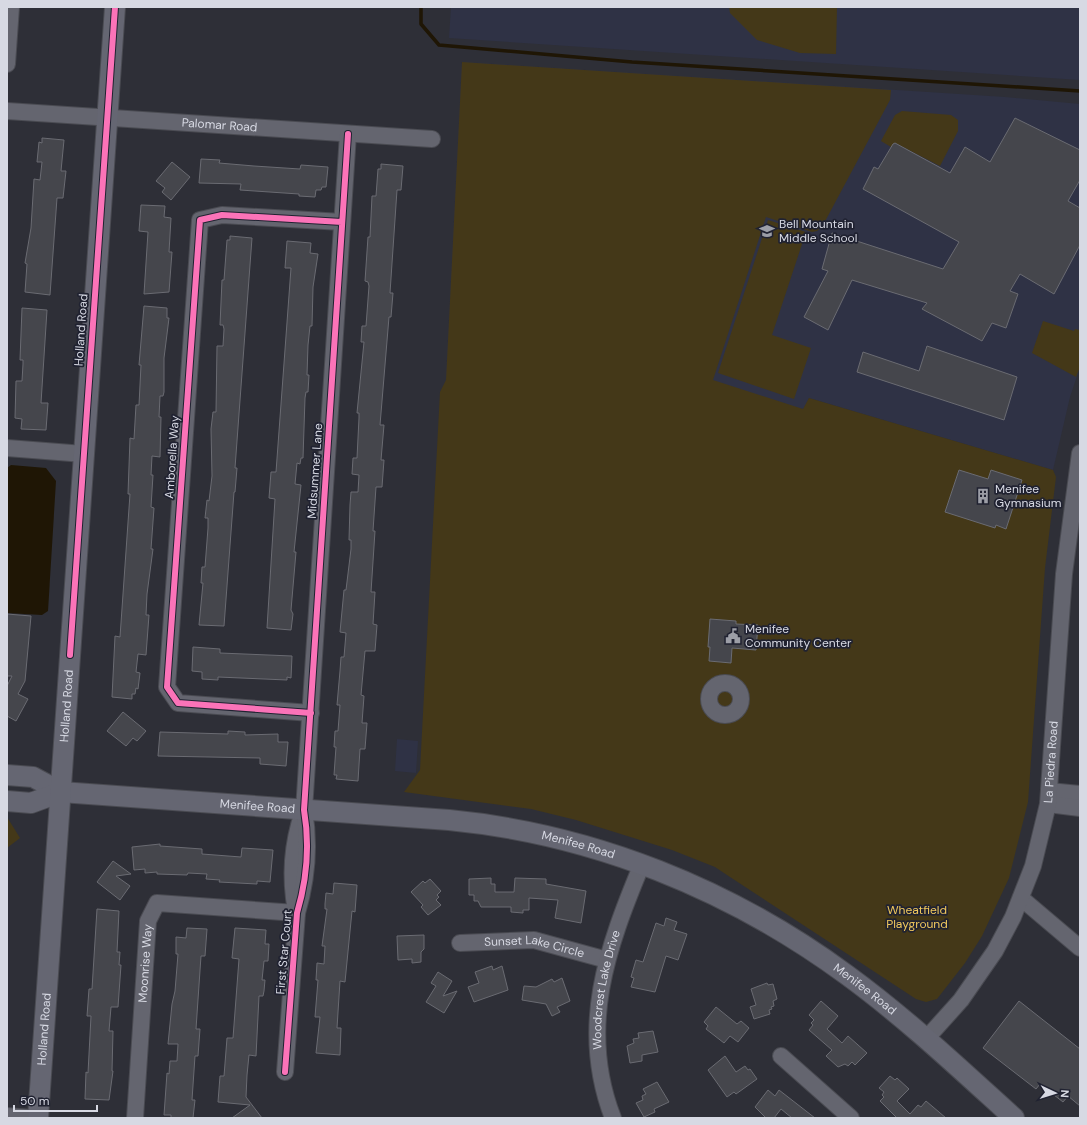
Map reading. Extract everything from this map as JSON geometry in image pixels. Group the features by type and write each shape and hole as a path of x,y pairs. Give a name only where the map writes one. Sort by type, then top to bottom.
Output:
{"main road":[{"name":"Holland Road","path":"38,1118 115,7"},
{"name":"Menifee Road","path":"7,775 33,777 61,792 481,823 538,833 583,844 642,864 707,890 786,934 847,975 926,1039 1014,1118"},
{"name":"Menifee Road","path":"7,801 31,803 61,792"}],"street":[{"path":"7,64 11,7"},
{"name":"Palomar Road","path":"7,111 432,140"},
{"name":"Midsummer Lane","path":"304,810 348,134"},
{"name":"Amborella Way","path":"311,713 178,703 167,687 200,220 222,215 342,222"},
{"path":"7,448 84,454"},
{"name":"La Piedra Road","path":"926,1039 979,976 995,952 1021,898 1033,866 1048,797 1064,574 1080,456"},
{"path":"1048,797 1080,794"},
{"path":"1048,797 1080,808"},
{"name":"First Star Court","path":"285,1072 297,913 292,889 296,832 304,810"},
{"name":"Woodcrest Lake Drive","path":"613,1118 605,1093 598,1051 599,1001 607,960 618,925 642,864"},
{"path":"1021,898 1080,948"},
{"name":"Moonrise Way","path":"135,1118 148,921 157,903 297,913"},
{"name":"Sunset Lake Circle","path":"460,943 534,940 607,960"},
{"path":"781,1056 851,1118"},
{"path":"7,1116 32,1118"}],"shaded area":[{"path":"451,7 1080,7 1080,80 449,38"},
{"name":"Bell Mountain Middle School","path":"462,62 1005,97 1080,104 1080,367 1070,397 1053,470 809,398 804,409 446,380"},
{"path":"11,465 46,468 56,481 48,611 42,615 7,613 7,468"},
{"path":"397,739 418,741 416,773 395,771"}],"green space":[{"path":"729,7 837,7 836,54 800,53 757,40 730,13"},
{"name":"Wheatfield Playground","path":"462,62 891,90 890,100 822,227 817,231 812,232 766,217 713,380 803,409 809,398 1053,470 1056,477 1045,568 1028,802 1009,878 982,936 965,963 937,999 926,1002 916,999 715,867 672,850 576,820 531,809 404,792 420,770 440,392 446,380"},
{"path":"902,111 951,115 958,120 958,131 940,166 895,143 891,147 881,141 895,115"},
{"path":"768,220 806,232 772,335 811,348 794,399 718,373"},
{"path":"1043,321 1074,331 1075,329 1080,330 1080,367 1076,377 1032,353"},
{"path":"7,817 20,838 7,848"}],"building":[{"path":"1015,118 1080,150 1080,180 1068,201 1080,208 1080,245 1054,294 1020,274 1010,291 1018,294 1006,328 992,323 982,341 922,309 927,303 852,280 828,330 804,317 828,271 822,269 832,233 943,269 959,242 863,189 874,167 878,169 893,144 895,143 950,173 965,147 990,162"},
{"path":"42,138 64,140 61,171 66,171 63,198 57,198 50,295 25,292 27,264 25,263 31,228 34,179 40,180 42,162 37,162 39,142 42,143"},
{"path":"201,159 220,160 219,163 300,169 301,165 328,167 326,187 322,187 321,190 316,190 315,197 299,196 299,194 240,190 241,184 199,183"},
{"path":"172,162 190,177 171,200 162,192 165,188 156,181"},
{"path":"381,164 403,166 401,190 397,190 390,293 393,293 391,317 389,317 380,425 384,425 381,460 384,460 382,487 376,487 373,531 375,531 371,592 375,592 373,624 377,625 375,651 365,651 361,695 364,696 362,723 367,723 365,749 360,749 358,781 336,779 337,775 334,775 336,747 334,747 335,731 338,731 340,705 337,705 341,657 344,657 346,633 340,632 344,590 346,590 351,549 351,540 349,540 351,492 358,492 359,475 352,474 353,458 357,458 359,413 357,413 364,342 361,342 362,326 366,326 369,286 368,282 365,281 368,237 370,237 372,196 376,196 378,169 381,169"},
{"path":"141,205 165,206 164,217 171,218 169,252 172,252 169,292 144,294 148,232 139,231"},
{"path":"230,236 252,238 235,468 237,468 224,626 199,625 203,583 201,583 202,567 205,567 208,528 208,518 205,518 212,476 211,429 213,412 216,412 217,346 223,346 224,329 223,325 220,325 222,280 224,280 227,240 230,240"},
{"path":"287,241 311,243 310,253 318,254 313,287 312,326 310,326 308,345 307,375 309,375 308,392 306,392 305,398 303,458 301,458 300,464 297,463 295,484 301,485 294,552 296,552 291,610 293,614 291,630 267,628 275,499 269,498 271,472 276,472 291,268 285,268"},
{"path":"144,306 167,308 167,318 169,318 164,358 164,392 163,396 160,396 160,457 152,456 151,475 153,475 151,507 154,508 151,549 153,549 147,594 146,615 149,615 146,655 138,654 136,672 140,673 138,689 136,688 135,694 132,694 132,699 112,697 115,636 120,637 130,494 128,494 130,438 134,439 136,405 139,405 141,365 139,365"},
{"path":"22,308 47,310 41,403 48,403 46,430 21,429 22,419 15,418 16,381 22,381 23,360 20,360"},
{"path":"927,346 1017,377 1004,420 857,372 863,352 919,371"},
{"name":"Menifee Gymnasium","path":"959,470 988,479 991,470 1022,480 1006,529 996,525 995,528 945,512"},
{"path":"7,614 31,616 25,681 18,694 28,699 16,721 7,716 7,686 12,676 7,676"},
{"name":"Menifee Community Center","path":"710,619 736,621 736,624 758,625 756,650 732,648 731,663 709,661 710,647 708,647"},
{"path":"193,647 220,649 220,653 292,656 291,678 287,677 287,680 218,677 218,680 202,679 202,672 192,671"},
{"path":"123,712 146,731 137,741 133,738 126,746 107,731"},
{"path":"228,731 245,732 245,735 278,734 278,742 288,742 286,766 260,764 260,758 158,756 160,732 228,734"},
{"path":"160,844 160,846 202,849 202,854 241,857 242,848 273,850 270,882 257,881 257,884 219,882 220,880 206,879 207,874 157,874 157,872 145,873 145,869 134,870 132,847"},
{"path":"113,861 131,874 116,876 130,886 120,900 97,882"},
{"path":"491,878 491,884 495,884 495,892 514,892 515,878 546,879 546,884 586,891 581,923 555,918 558,900 529,898 529,910 523,910 523,913 511,912 511,907 481,907 478,901 474,901 474,895 469,895 469,879"},
{"path":"430,879 441,891 437,895 439,897 436,900 441,905 428,915 421,907 423,905 411,892 423,881 425,883"},
{"path":"334,883 357,885 355,912 352,911 345,982 340,981 337,1028 341,1028 340,1055 316,1053 320,1017 315,1017 318,980 316,980 317,963 324,964 325,946 322,946 327,909 325,909 326,893 333,894"},
{"path":"97,909 119,911 117,952 120,952 119,965 121,965 118,1007 111,1007 109,1031 113,1031 113,1071 109,1100 85,1099 91,1016 87,1016 89,989 92,989"},
{"path":"666,918 677,922 674,930 687,934 678,960 666,956 655,992 631,987 634,978 631,977 636,960 643,962 656,923 664,926"},
{"path":"187,928 207,929 205,956 201,956 196,1029 200,1029 198,1056 195,1056 192,1100 195,1100 193,1118 171,1118 171,1115 164,1115 167,1073 169,1074 170,1061 177,1061 178,1044 168,1044 178,954 176,954 176,937 186,938"},
{"path":"235,928 266,930 265,944 269,944 268,961 264,961 262,980 265,980 264,991 263,996 259,996 256,1056 249,1055 246,1097 262,1118 232,1118 250,1105 218,1102 220,1076 224,1076 227,1038 233,1038 239,959 232,958"},
{"path":"424,935 424,949 421,952 421,962 412,963 412,959 398,960 397,936"},
{"path":"492,966 493,970 502,966 508,990 474,1002 468,987 479,983 475,972"},
{"path":"438,972 452,981 443,996 457,991 444,1013 426,1002 436,986 431,983"},
{"path":"562,978 570,1001 557,1007 560,1012 552,1016 546,1004 522,1000 524,986 536,987 552,979 554,982"},
{"path":"767,983 768,985 773,984 777,999 773,1001 774,1006 769,1010 770,1014 754,1019 750,1007 756,1005 751,989"},
{"path":"821,1001 838,1016 827,1029 842,1043 848,1036 867,1053 855,1065 852,1062 848,1066 845,1064 838,1067 826,1056 832,1050 809,1030 813,1025 811,1023 814,1020 809,1015"},
{"path":"1019,1001 1080,1049 1080,1106 1068,1096 1063,1102 1040,1084 1036,1089 983,1048"},
{"path":"716,1007 737,1024 741,1021 749,1028 738,1042 730,1036 724,1043 706,1029 708,1026 704,1022"},
{"path":"653,1031 658,1052 642,1055 642,1061 630,1063 627,1046 634,1043 633,1039 639,1038 638,1033"},
{"path":"725,1056 736,1072 745,1066 748,1070 750,1069 757,1079 736,1094 734,1092 727,1097 708,1070"},
{"path":"890,1076 895,1080 897,1078 909,1089 897,1101 910,1114 918,1105 921,1107 926,1101 946,1118 897,1118 880,1101 884,1097 882,1095 884,1092 879,1088"},
{"path":"657,1082 669,1102 654,1109 655,1112 644,1117 636,1103 643,1100 642,1096 646,1094 643,1089"},
{"path":"768,1090 775,1096 779,1090 815,1118 792,1118 781,1109 774,1118 766,1118 755,1107"}],"waterway":[{"path":"421,7 421,24 439,45 632,62 1080,91"}],"cycle path":[{"path":"70,655 115,7"},
{"path":"285,1072 297,913 305,875 307,849 304,810 348,134"},
{"path":"311,713 178,703 167,687 200,220 222,215 342,222"}],"place":[{"name":"Bell Mountain Middle School","path":"767,231"},
{"name":"Menifee Gymnasium","path":"983,496"},
{"name":"Menifee Community Center","path":"733,636"}]}
